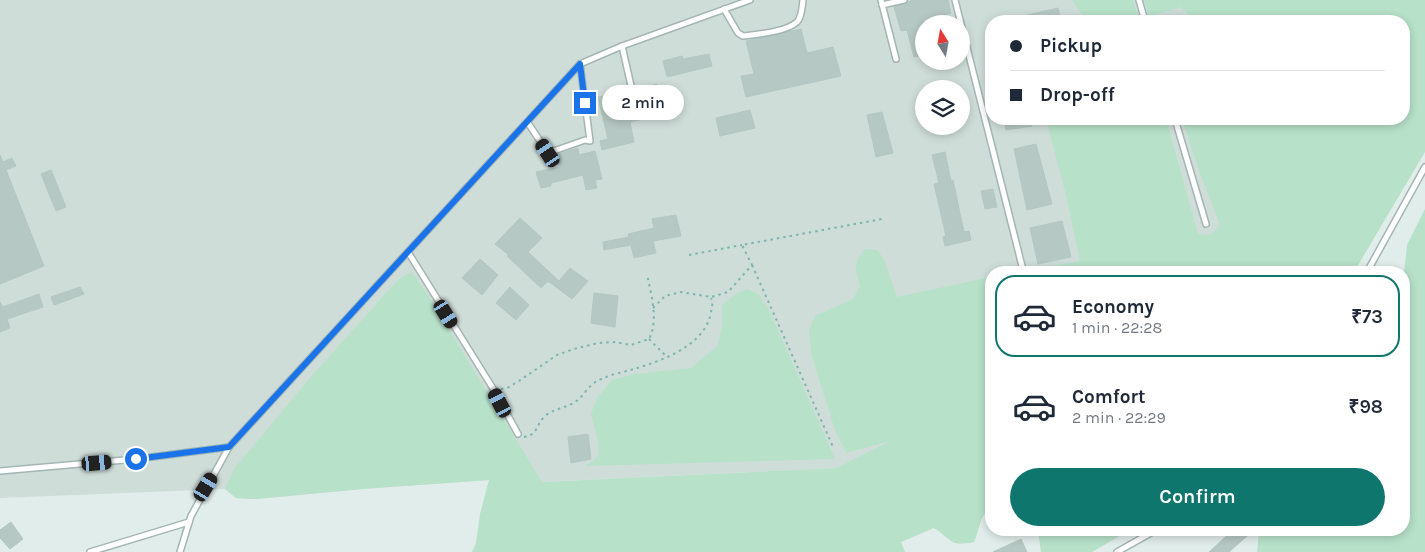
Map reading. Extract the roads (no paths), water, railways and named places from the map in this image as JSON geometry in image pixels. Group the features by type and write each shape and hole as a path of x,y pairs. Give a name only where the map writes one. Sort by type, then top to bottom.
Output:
{"lane":[{"path":"180,552 189,522 229,447 528,123 580,64 622,46 750,0"},
{"path":"724,9 738,33 744,36 788,27 798,22 803,0"},
{"path":"896,60 881,3 904,0"},
{"path":"955,0 985,119"},
{"path":"1139,0 1143,15"},
{"path":"622,46 632,90"},
{"path":"528,123 548,153 585,140 590,142 580,64"},
{"path":"986,125 1022,266"},
{"path":"1177,125 1206,224"},
{"path":"1370,266 1425,167"},
{"path":"408,252 494,390 518,434"},
{"path":"0,471 136,459 229,447"},
{"path":"90,552 189,522"},
{"path":"1117,552 1145,536"}]}
